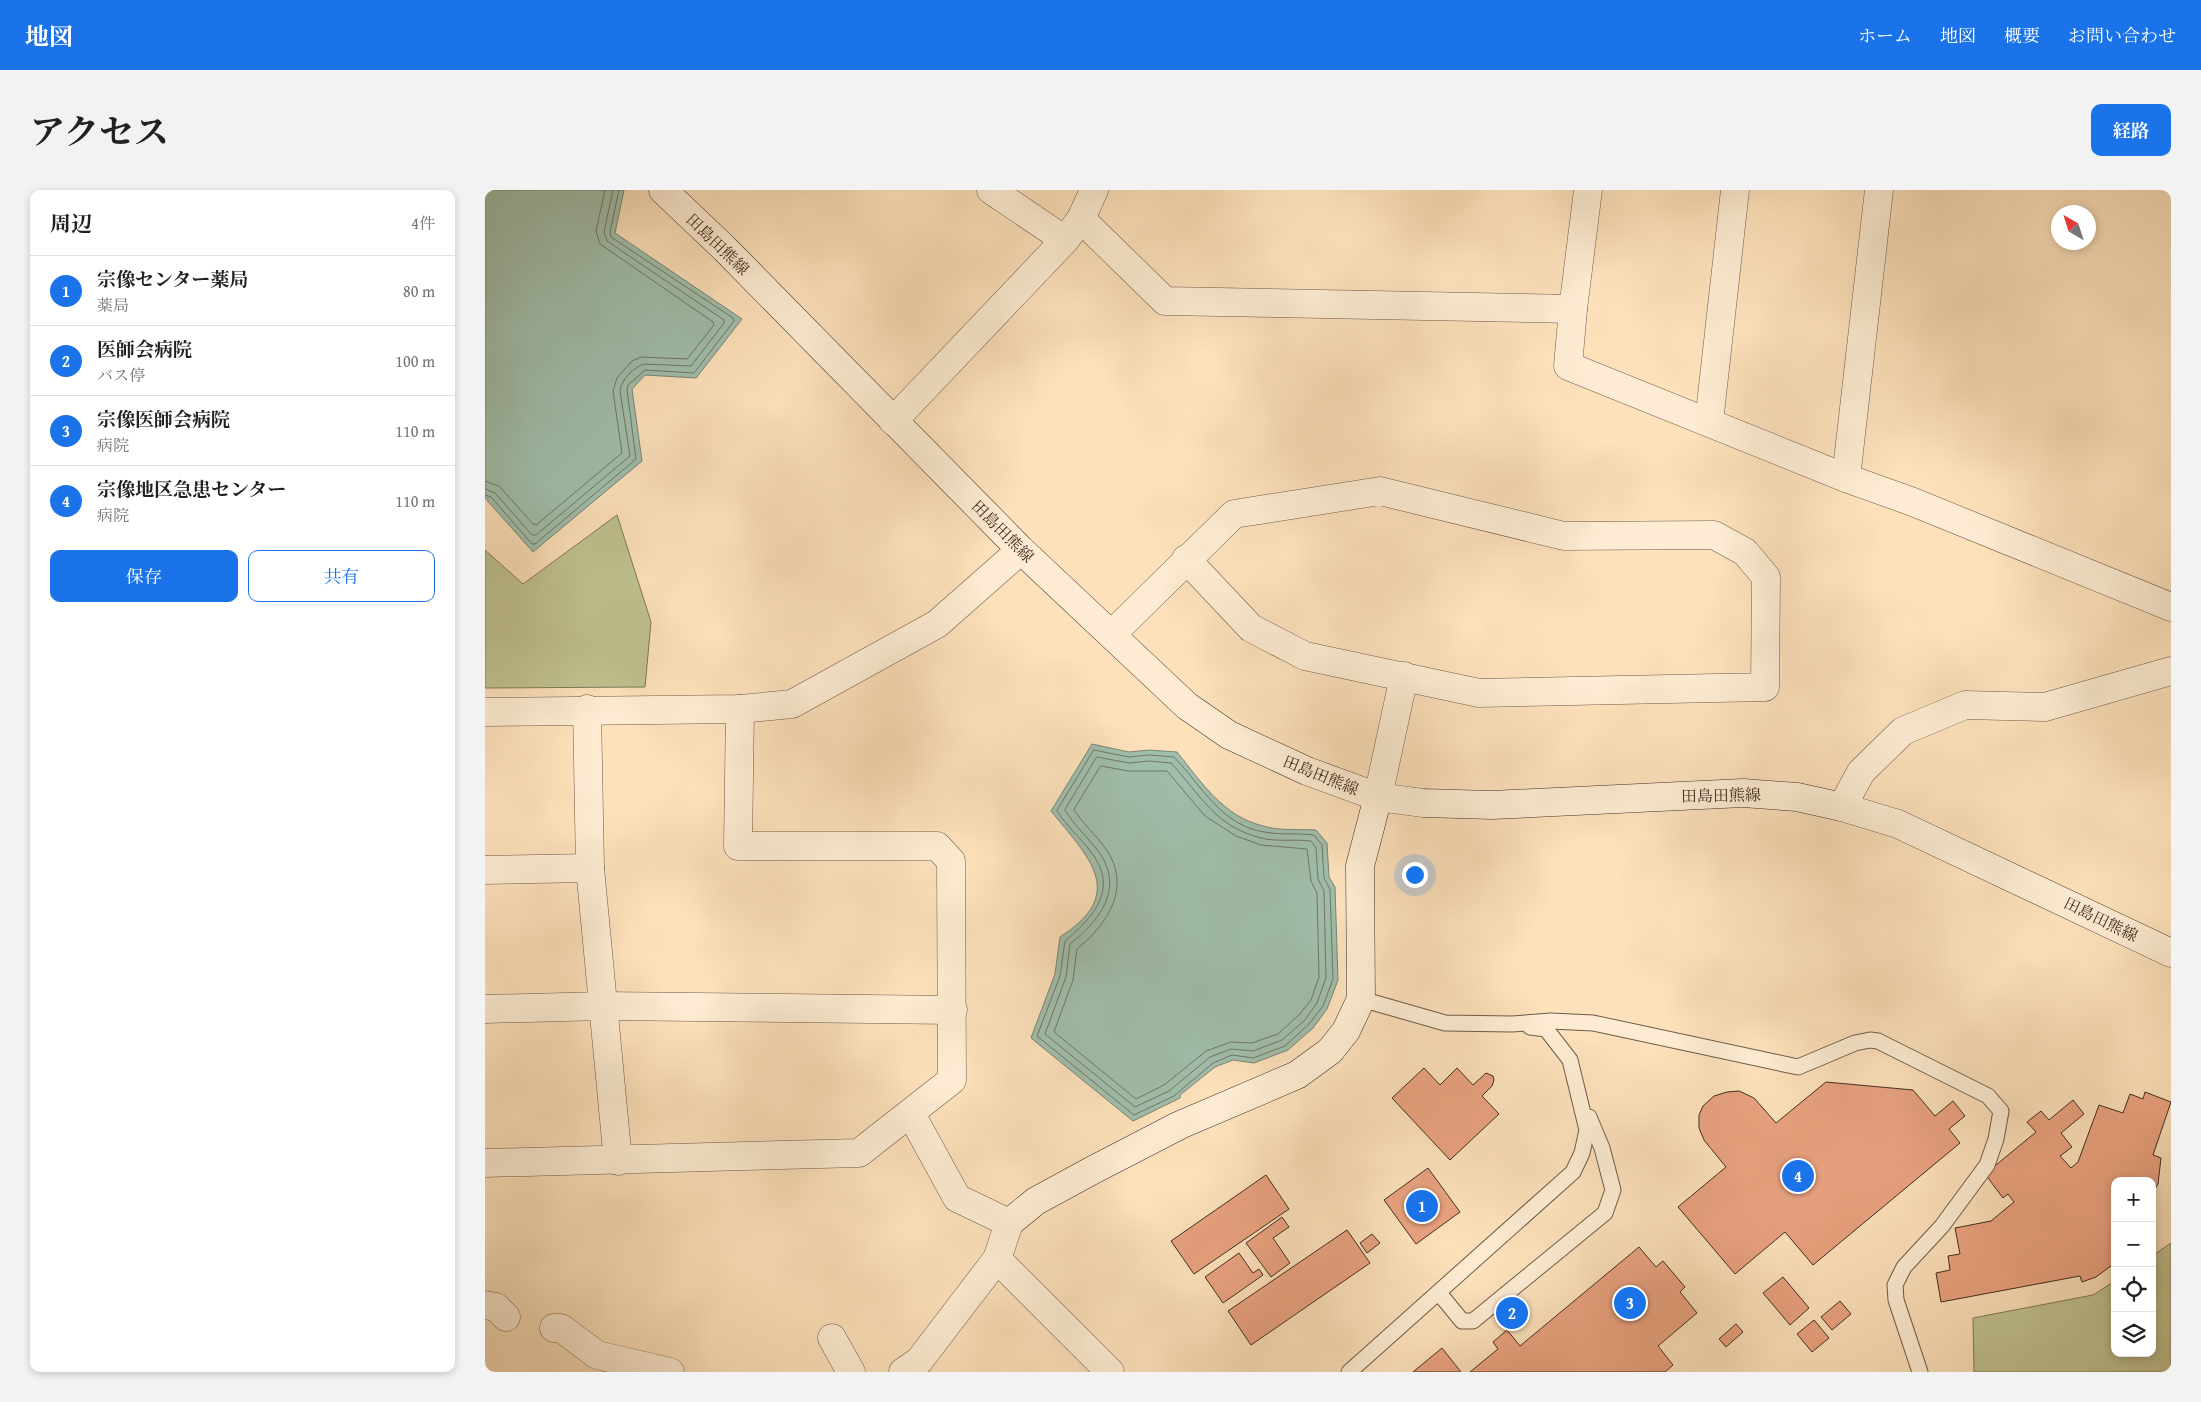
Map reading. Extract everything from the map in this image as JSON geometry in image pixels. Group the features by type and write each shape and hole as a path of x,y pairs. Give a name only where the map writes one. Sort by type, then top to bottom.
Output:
{"street":[{"name":"田島田熊線","path":"663,190 725,249 1021,550 1187,706 1229,735 1307,771 1378,797 1423,803 1492,805 1743,793 1797,797 1842,807 1898,824 2171,953"},
{"path":"991,190 1073,230 1165,302 1573,309"},
{"path":"893,421 1073,230 1094,190"},
{"path":"1588,190 1568,366 1847,478 1913,502 2171,608"},
{"path":"1709,422 1735,190"},
{"path":"1847,478 1879,190"},
{"path":"1111,634 1186,559 1234,514 1380,491 1564,536 1714,535 1745,552 1766,577 1765,687 1479,693 1305,656 1251,628 1186,559"},
{"path":"485,712 587,709 740,709 792,704 937,624 1021,550"},
{"path":"1842,807 1861,772 1903,731 1965,705 2045,708 2171,671"},
{"path":"903,1372 919,1360 997,1259 1009,1224 1036,1201 1180,1125 1297,1076 1330,1051 1346,1031 1361,998 1360,866 1378,797 1404,676"},
{"path":"587,709 590,868 619,1161"},
{"path":"485,1163 619,1161 859,1153 952,1080 951,861 937,846 737,846 740,709"},
{"path":"485,870 590,868"},
{"path":"485,1009 604,1006 953,1010"},
{"path":"911,1114 957,1198 1009,1224"},
{"path":"997,1259 1110,1372"},
{"path":"554,1328 561,1328 597,1355 670,1372"},
{"path":"832,1338 851,1372"}],"lane":[{"path":"1361,998 1445,1023 1593,1022 1798,1067 1855,1043 1870,1040 1878,1041 1988,1096 2001,1112 1996,1139 1987,1165 1942,1226 1904,1267 1895,1285 1896,1300 1920,1372"},
{"path":"1349,1372 1573,1172 1583,1153 1587,1130 1570,1060 1546,1029 1511,1024"},
{"path":"1439,1293 1462,1320 1473,1321 1605,1213 1613,1190 1602,1148 1575,1084"}],"green space":[{"path":"617,515 651,622 645,687 485,688 485,550 523,584"},
{"path":"2171,1243 2171,1372 1974,1372 1973,1318 2093,1295 2111,1284 2111,1357 2156,1357 2156,1253"}],"water":[{"path":"485,190 624,190 615,233 742,319 696,378 645,375 632,389 642,461 533,552 485,498"},
{"path":"1092,744 1129,752 1149,750 1177,752 1214,797 1236,815 1269,828 1316,830 1327,843 1329,877 1335,887 1338,980 1327,1009 1313,1028 1288,1050 1254,1063 1233,1060 1215,1067 1180,1095 1180,1098 1133,1121 1031,1038 1055,974 1060,937 1081,921 1093,905 1097,890 1095,875 1088,859 1051,811"}],"building":[{"path":"1424,1068 1440,1085 1457,1068 1473,1085 1486,1073 1493,1076 1492,1086 1482,1096 1499,1114 1450,1160 1392,1098"},
{"path":"1826,1082 1913,1090 1935,1116 1953,1101 1965,1116 1949,1129 1960,1143 1813,1265 1785,1232 1735,1274 1678,1207 1726,1167 1704,1140 1699,1128 1699,1115 1703,1106 1714,1096 1739,1091 1754,1098 1776,1123"},
{"path":"2145,1092 2171,1102 2153,1155 2161,1158 2158,1184 2156,1187 2156,1177 2111,1177 2111,1266 2096,1277 2082,1282 2080,1276 1941,1302 1936,1273 1950,1270 1948,1256 1960,1254 1955,1228 1991,1221 2014,1202 2008,1194 2003,1198 1985,1174 2036,1132 2027,1122 2041,1111 2049,1120 2073,1100 2084,1114 2061,1133 2072,1147 2060,1156 2071,1168 2078,1162 2099,1105 2123,1113 2130,1094 2143,1099"},
{"path":"1428,1168 1460,1212 1416,1244 1384,1200"},
{"path":"1266,1175 1289,1209 1194,1274 1171,1241"},
{"path":"1282,1217 1289,1227 1273,1238 1290,1263 1271,1277 1246,1243"},
{"path":"1347,1230 1370,1263 1251,1345 1228,1311"},
{"path":"1372,1234 1380,1243 1367,1253 1360,1243"},
{"path":"1639,1247 1656,1267 1663,1261 1685,1287 1680,1292 1697,1313 1658,1346 1673,1365 1665,1372 1470,1372 1498,1349 1493,1342 1507,1330 1520,1346"},
{"path":"1239,1253 1253,1273 1259,1269 1263,1275 1223,1303 1205,1277"},
{"path":"1783,1277 1809,1308 1790,1325 1763,1293"},
{"path":"1840,1301 1851,1314 1832,1330 1821,1317"},
{"path":"1814,1320 1829,1338 1812,1352 1797,1334"},
{"path":"1736,1324 1743,1332 1726,1347 1719,1339"},
{"path":"1442,1348 1461,1372 1413,1372"}],"place":[{"name":"宗像地区急患センター","path":"1798,1176"},
{"name":"宗像センター薬局","path":"1422,1206"},
{"name":"宗像医師会病院","path":"1630,1303"},
{"name":"医師会病院","path":"1512,1313"}]}
